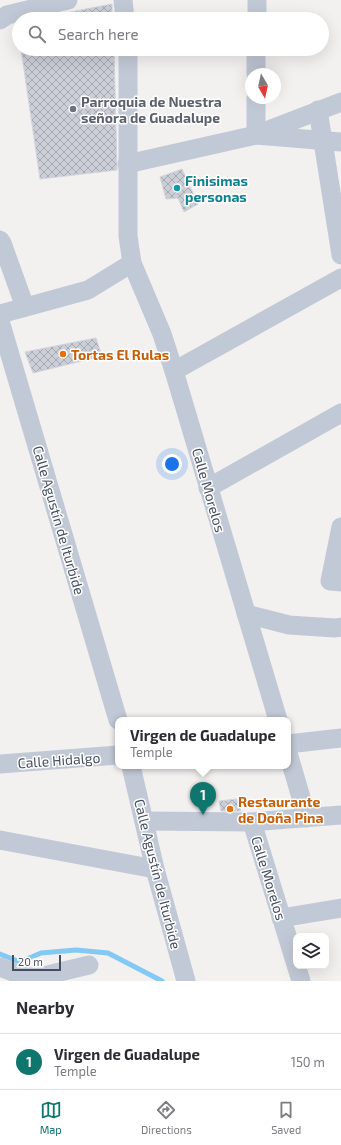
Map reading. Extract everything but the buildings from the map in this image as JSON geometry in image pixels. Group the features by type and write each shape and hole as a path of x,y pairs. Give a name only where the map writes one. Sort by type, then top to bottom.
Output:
{"street":[{"path":"19,12 68,0"},
{"path":"124,0 125,12"},
{"path":"0,20 7,15 12,14"},
{"name":"Calle Morelos","path":"128,56 128,236 132,263 162,334 174,371 277,717"},
{"path":"256,56 256,68"},
{"path":"127,164 256,135 341,102"},
{"path":"256,104 256,135"},
{"path":"318,110 332,142 341,255"},
{"path":"256,135 332,142"},
{"path":"0,240 25,307"},
{"path":"0,314 88,290 132,263"},
{"path":"174,371 341,278"},
{"name":"Calle Agustín de Iturbide","path":"0,320 117,717"},
{"path":"208,488 341,413"},
{"path":"341,527 330,581 341,582"},
{"path":"246,614 289,625 335,628 341,627"},
{"path":"291,744 341,738"},
{"name":"Calle Hidalgo","path":"0,764 115,755"},
{"path":"291,763 307,818"},
{"name":"Calle Agustín de Iturbide","path":"132,769 155,869 186,981"},
{"path":"144,820 252,822 341,815"},
{"name":"Calle Morelos","path":"252,822 300,981"},
{"path":"0,840 155,869"},
{"path":"281,918 341,908"},
{"path":"0,967 26,977 39,977 89,965"}],"waterway":[{"path":"0,954 20,962 41,953 76,950 108,953 162,981"}],"place":[{"name":"Parroquia de Nuestra señora de Guadalupe","path":"73,109"},
{"name":"Finisimas personas","path":"177,188"},
{"name":"Tortas El Rulas","path":"63,354"},
{"name":"Restaurante de Doña Pina","path":"230,809"},
{"name":"Virgen de Guadalupe","path":"203,815"}]}
